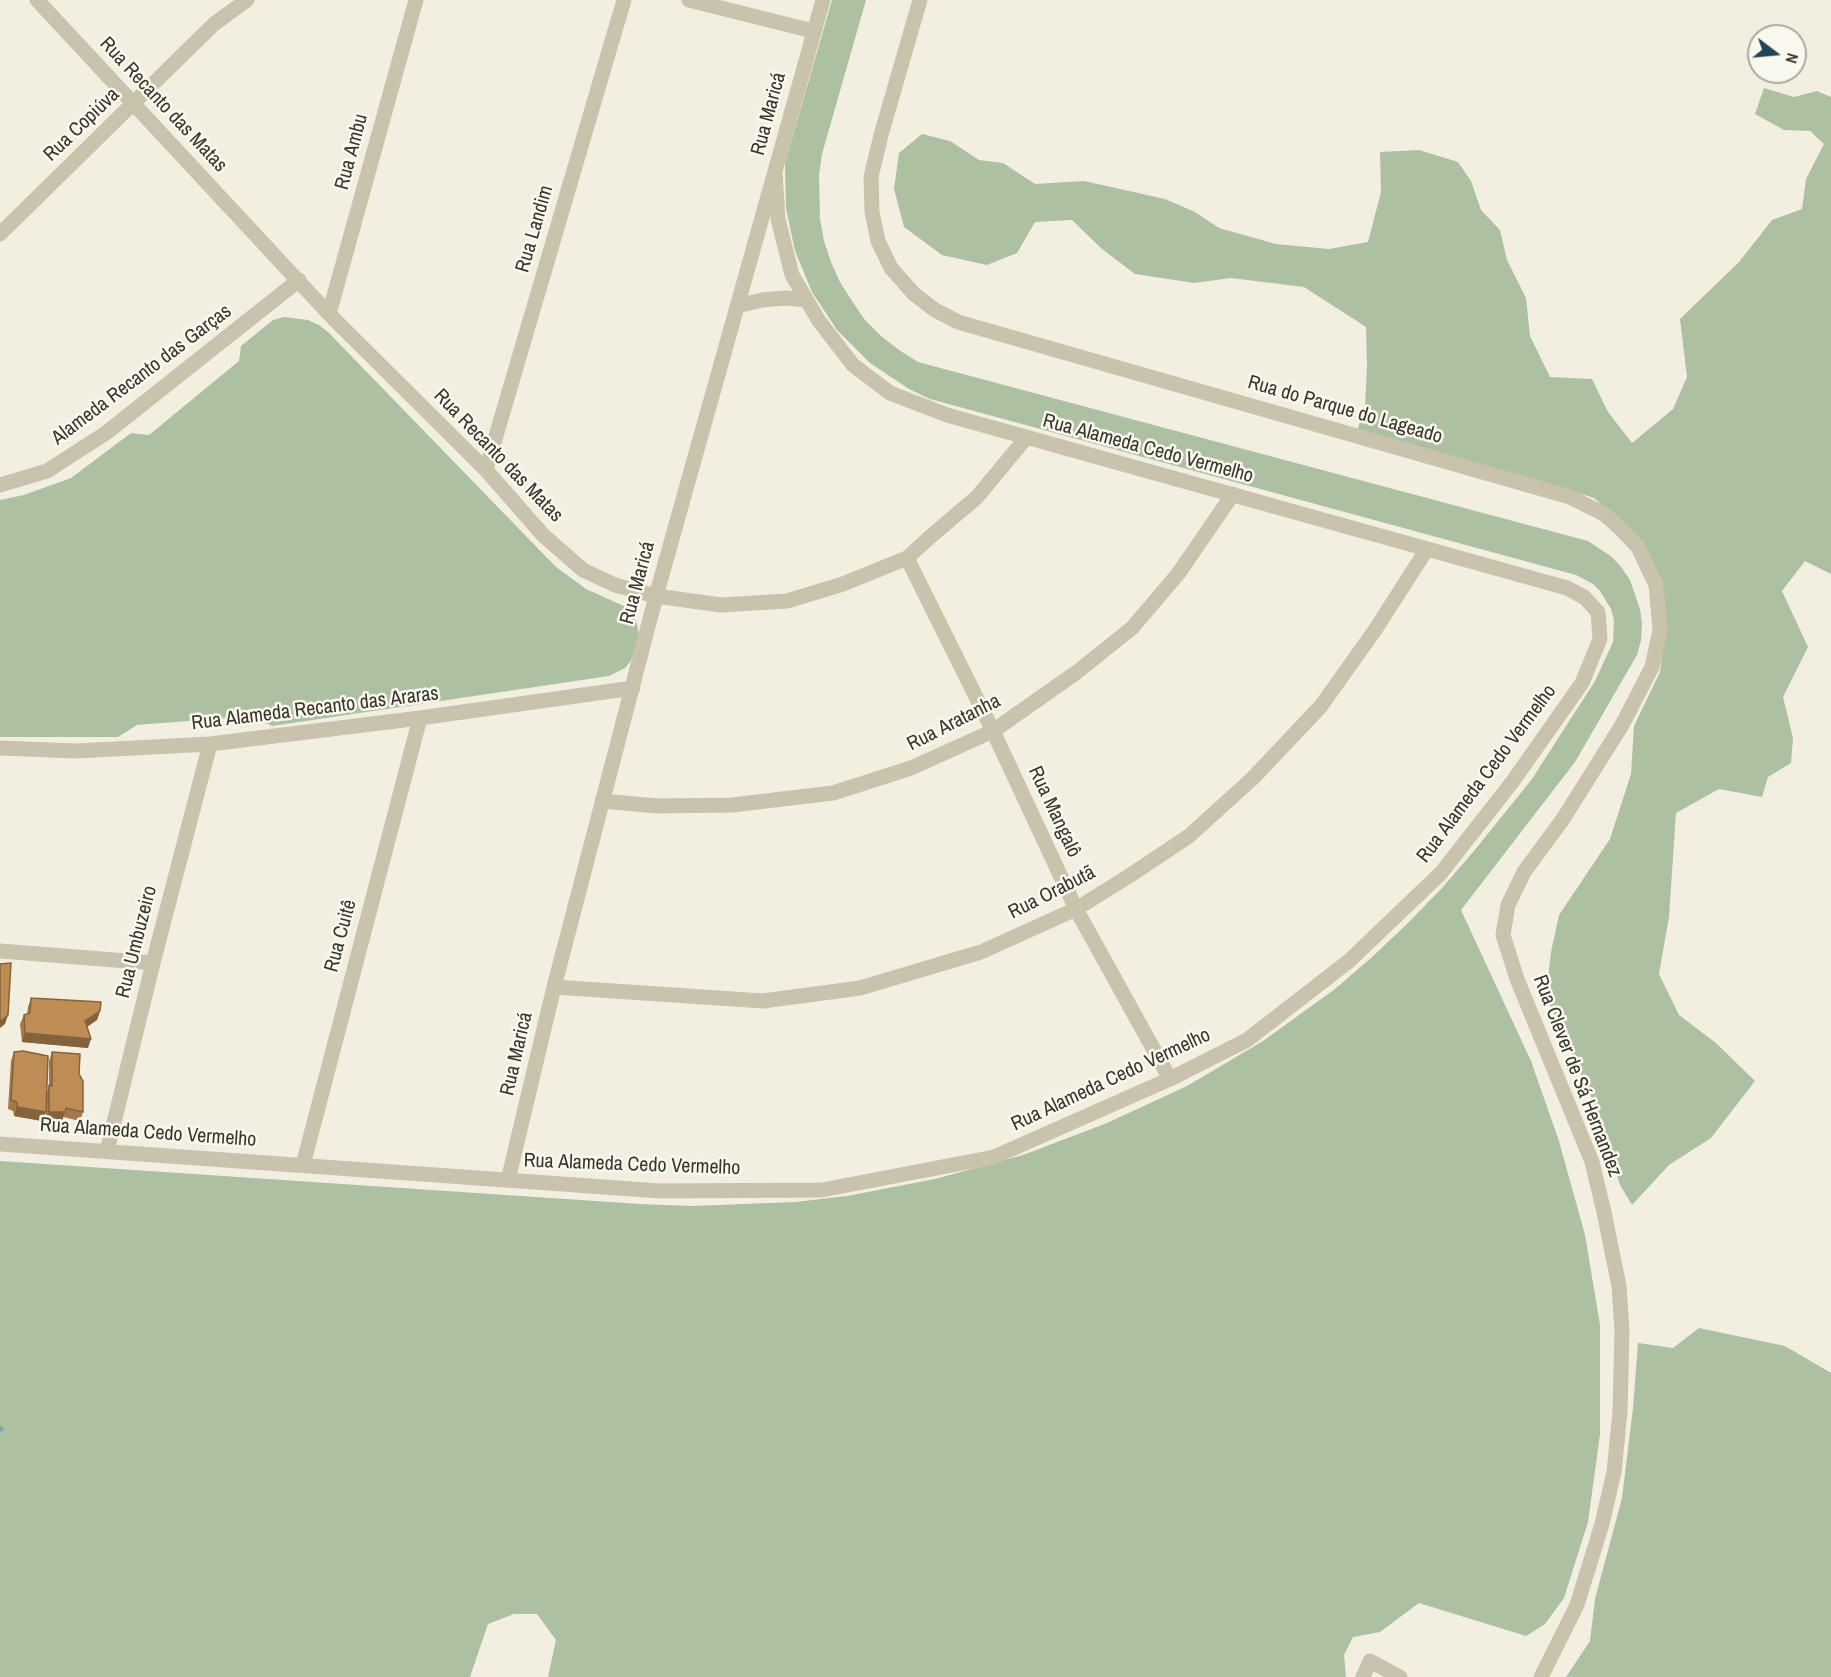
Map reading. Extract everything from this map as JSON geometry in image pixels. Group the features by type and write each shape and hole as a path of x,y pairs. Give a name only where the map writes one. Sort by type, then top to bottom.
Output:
{"street":[{"name":"Rua Recanto das Matas","path":"37,0 329,314 486,470 543,535 583,570 615,585 656,597 721,605 787,601 843,584 908,558 977,497 1026,438"},
{"name":"Rua Copiúva","path":"0,234 214,24 248,0"},
{"name":"Rua Ambu","path":"329,314 416,0"},
{"name":"Rua Landim","path":"486,470 624,0"},
{"path":"689,0 813,31"},
{"name":"Rua Maricá","path":"508,1180 554,987 656,597 823,0"},
{"name":"Rua do Parque do Lageado","path":"920,0 871,177 872,212 878,241 891,268 914,294 935,310 958,322 1570,497 1604,514 1638,548 1656,585 1660,630 1652,667 1622,725 1581,791 1524,872 1508,905 1503,935"},
{"name":"Rua Alameda Cedo Vermelho","path":"0,1144 660,1191 822,1190 994,1156 1170,1079 1247,1040 1349,961 1441,873 1513,781 1582,683 1600,639 1598,612 1584,597 1567,588 947,415 890,393 853,365 819,321 792,275 778,219 774,172"},
{"name":"Alameda Recanto das Garças","path":"0,485 47,471 106,433 299,280"},
{"path":"737,306 762,300 785,298 807,300"},
{"name":"Rua Aratanha","path":"603,801 658,806 732,805 834,793 911,768 993,731 1069,678 1132,628 1178,574 1233,494"},
{"name":"Rua Orabutã","path":"554,987 763,1001 860,988 981,952 1076,909 1189,836 1252,778 1321,706 1375,630 1427,549"},
{"name":"Rua Mangalô","path":"908,558 993,731 1076,909 1170,1079"},
{"name":"Rua Alameda Recanto das Araras","path":"0,747 76,751 210,744 633,688"},
{"name":"Rua Cuitê","path":"303,1165 420,718"},
{"name":"Rua Umbuzeiro","path":"107,1151 210,744"},
{"name":"Rua Clever de Sá Hernandez","path":"1503,935 1517,979 1592,1162 1619,1286 1621,1308 1620,1412 1614,1472 1590,1567 1576,1605 1541,1677"},
{"path":"0,951 153,963"},
{"path":"1531,1677 1553,1653"},
{"path":"1363,1677 1370,1661 1401,1677"}],"green space":[{"path":"832,0 866,0 822,154 819,176 820,219 824,241 840,282 865,320 899,350 918,362 1588,541 1612,557 1630,580 1640,609 1642,624 1637,655 1575,762 1461,910 1531,1061 1559,1141 1585,1235 1600,1325 1600,1434 1588,1522 1564,1598 1545,1624 1526,1636 1419,1603 1380,1632 1353,1637 1344,1655 1346,1677 548,1677 556,1640 537,1614 514,1614 488,1624 470,1677 0,1677 0,1161 692,1206 795,1202 847,1196 935,1179 1023,1155 1107,1123 1187,1086 1263,1041 1335,989 1408,923 1474,851 1532,779 1595,681 1613,642 1614,620 1611,609 1600,591 1593,584 1576,575 930,399 909,389 870,363 837,330 812,292 795,251 786,208 785,163"},
{"path":"1764,88 1794,97 1817,91 1831,97 1831,574 1805,561 1782,591 1808,647 1783,697 1793,738 1791,763 1768,777 1762,797 1719,789 1676,813 1669,917 1659,974 1679,1015 1716,1043 1755,1081 1711,1138 1669,1165 1632,1205 1620,1185 1595,1106 1546,997 1551,952 1559,915 1610,839 1631,774 1634,726 1660,672 1666,621 1633,532 1594,498 1537,480 1357,431 1365,408 1366,327 1304,287 1231,278 1194,283 1135,274 1102,249 1072,220 1035,222 1017,253 987,265 942,255 904,227 894,189 899,153 922,134 950,141 979,160 1003,163 1035,184 1084,181 1165,199 1195,212 1219,228 1276,244 1329,249 1368,242 1381,192 1380,152 1419,150 1458,162 1471,181 1481,210 1500,230 1507,260 1526,298 1530,336 1550,377 1592,379 1608,412 1632,443 1673,409 1687,377 1680,319 1739,262 1772,220 1802,209 1806,179 1824,144 1810,131 1784,130 1755,114"},
{"path":"284,317 308,320 328,332 556,567 586,589 626,607 633,615 639,634 631,661 625,668 609,676 272,726 252,716 137,725 118,737 0,737 0,500 24,495 71,478 131,433 149,435 239,361 241,346 273,320"},
{"path":"1699,1328 1785,1346 1831,1373 1831,1677 1566,1677 1590,1641 1595,1599 1622,1498 1638,1343 1673,1348"}],"building":[{"path":"11,963 8,1015 0,1022 0,964"},
{"path":"31,998 101,1002 100,1011 85,1021 91,1039 25,1033 24,1015 30,1013"},
{"path":"23,1051 48,1056 46,1112 17,1107 17,1102 11,1100 14,1052"},
{"path":"52,1052 80,1054 79,1074 83,1081 83,1112 66,1108 65,1112 49,1112"}]}
